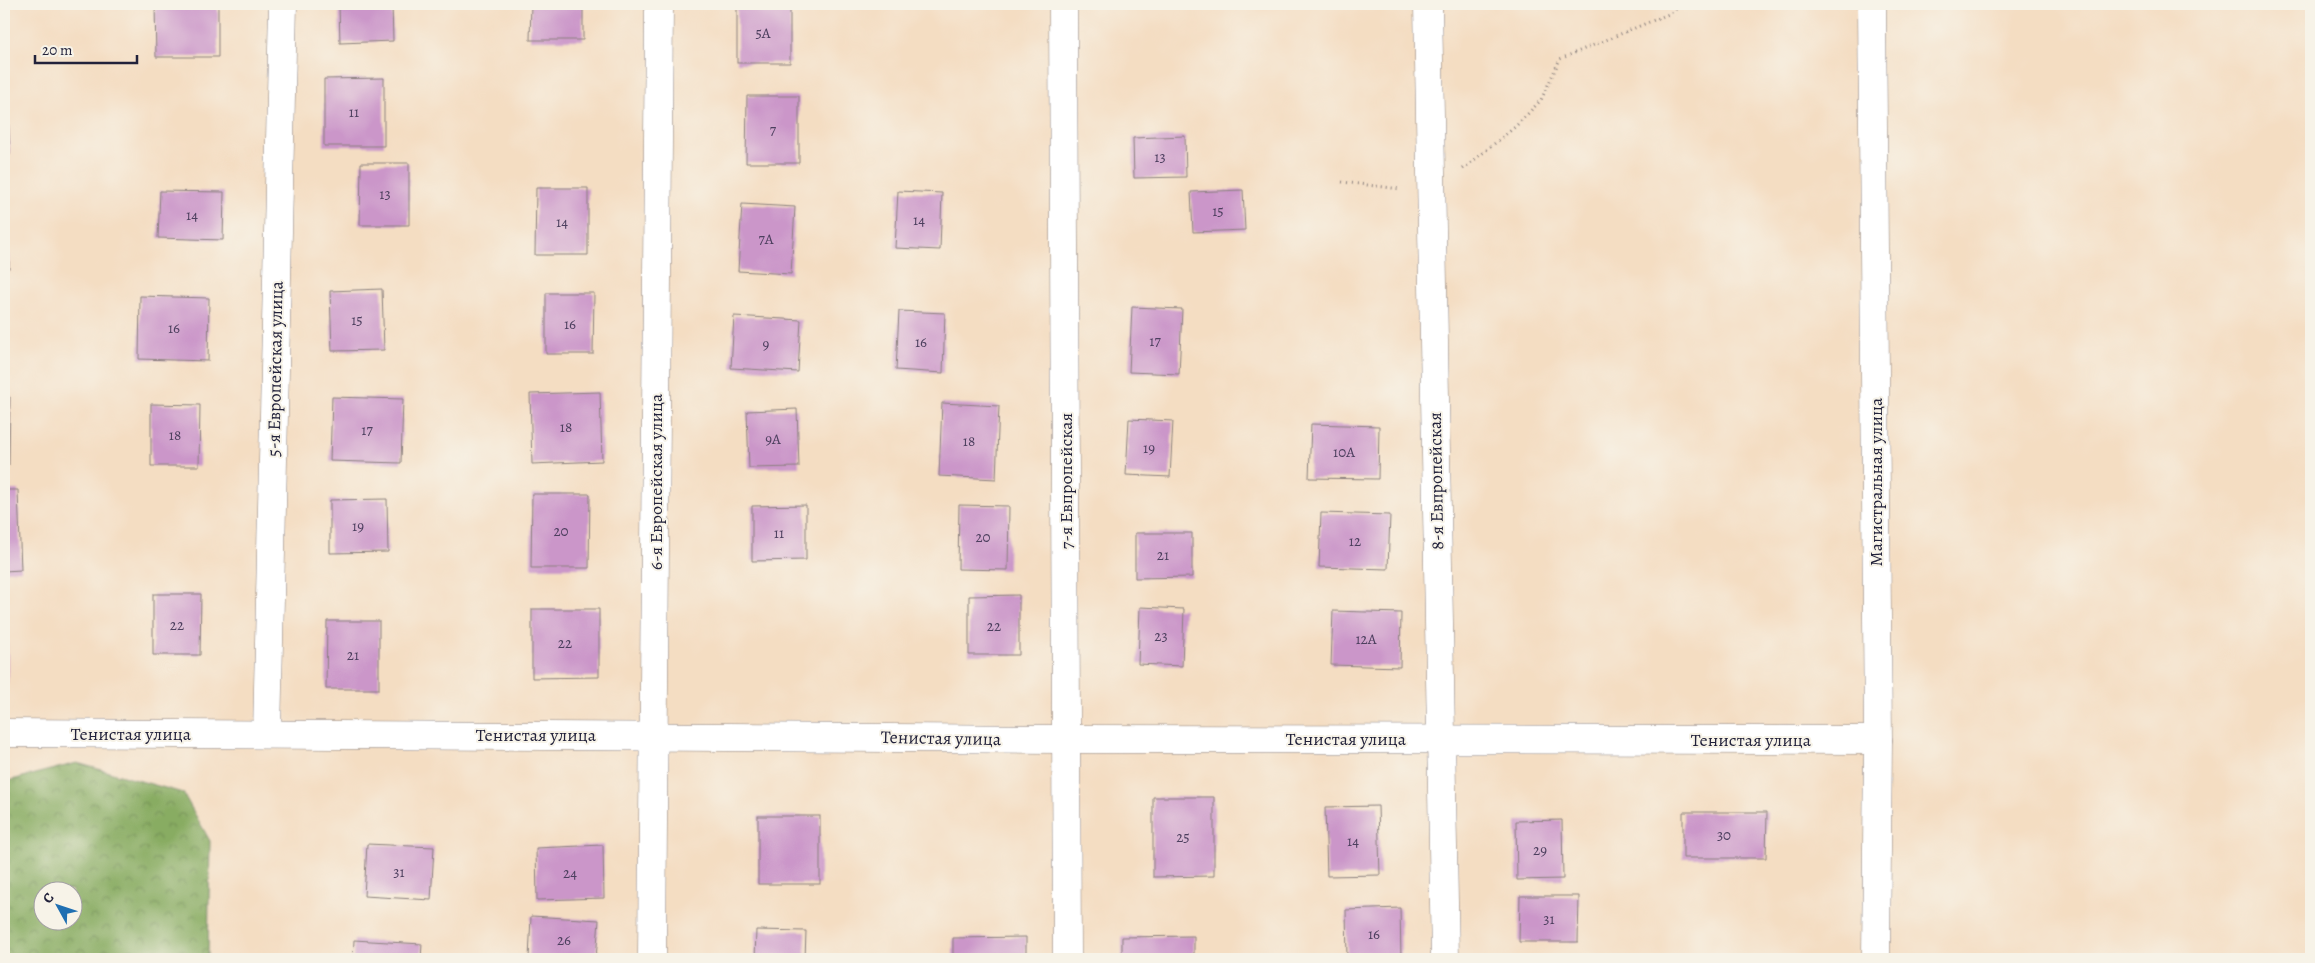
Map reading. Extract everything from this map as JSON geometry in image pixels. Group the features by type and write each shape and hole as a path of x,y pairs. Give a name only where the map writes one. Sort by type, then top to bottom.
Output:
{"street":[{"name":"5-я Европейская улица","path":"267,734 283,4"},
{"name":"6-я Европейская улица","path":"652,959 659,4"},
{"name":"7-я Евпропейская","path":"1063,4 1067,959"},
{"name":"8-я Евпропейская","path":"1428,4 1445,959"},
{"name":"Магистральная улица","path":"1872,4 1878,740 1876,959"},
{"name":"Тенистая улица","path":"4,733 1067,739 1878,740"}],"path":[{"path":"1342,182 1431,194 1515,127 1541,100 1560,59 1671,13 1682,4"}],"green space":[{"path":"77,763 183,793 210,841 208,959 4,959 4,782"}],"building":[{"path":"155,4 218,4 218,57 156,57"},
{"path":"339,4 392,4 393,41 340,43"},
{"path":"531,4 583,4 583,40 530,40"},
{"path":"737,4 790,4 790,63 737,63"},
{"path":"384,78 384,146 324,146 324,79"},
{"path":"4,90 7,90 10,155 4,155"},
{"path":"747,96 799,96 799,163 746,163"},
{"path":"1185,136 1186,177 1134,178 1133,138"},
{"path":"361,163 409,163 409,225 360,225"},
{"path":"536,188 588,188 588,255 535,255"},
{"path":"1243,190 1245,230 1193,232 1191,192"},
{"path":"160,191 224,192 223,240 158,238"},
{"path":"898,191 942,193 940,250 895,248"},
{"path":"4,202 9,202 9,268 4,268"},
{"path":"742,204 795,207 791,274 738,271"},
{"path":"382,289 384,350 332,351 330,291"},
{"path":"546,293 594,293 593,354 546,354"},
{"path":"140,296 209,298 208,361 139,359"},
{"path":"1132,307 1182,309 1179,374 1129,372"},
{"path":"899,311 945,313 943,373 896,370"},
{"path":"734,316 801,320 798,372 731,368"},
{"path":"600,392 602,461 532,464 530,394"},
{"path":"4,397 10,397 9,465 4,465"},
{"path":"332,397 403,399 401,463 330,461"},
{"path":"942,403 999,406 996,479 939,476"},
{"path":"151,404 200,405 199,466 151,466"},
{"path":"797,409 799,467 749,468 747,411"},
{"path":"1129,419 1173,421 1170,477 1126,475"},
{"path":"1311,424 1379,426 1378,479 1309,478"},
{"path":"4,490 18,490 21,570 4,571"},
{"path":"532,494 590,494 589,568 531,568"},
{"path":"387,499 388,552 330,553 330,500"},
{"path":"806,505 806,560 752,561 752,506"},
{"path":"959,505 1009,506 1008,570 958,569"},
{"path":"1321,513 1390,515 1388,569 1319,567"},
{"path":"1135,533 1192,533 1192,577 1135,578"},
{"path":"153,594 201,594 200,655 153,655"},
{"path":"1019,595 1019,655 969,655 969,596"},
{"path":"4,602 7,602 8,683 4,683"},
{"path":"1140,607 1184,609 1182,666 1138,664"},
{"path":"532,609 599,609 599,677 532,678"},
{"path":"1333,611 1401,613 1400,667 1331,665"},
{"path":"327,621 379,621 379,689 326,689"},
{"path":"1153,797 1214,797 1214,876 1153,877"},
{"path":"1378,806 1380,875 1327,876 1325,807"},
{"path":"1683,812 1767,812 1766,858 1683,858"},
{"path":"758,816 820,816 820,884 758,884"},
{"path":"1562,820 1563,879 1517,880 1516,821"},
{"path":"367,844 434,847 431,900 364,896"},
{"path":"603,845 604,898 537,900 536,848"},
{"path":"1520,896 1579,896 1578,942 1519,942"},
{"path":"1400,908 1401,959 1347,959 1346,910"},
{"path":"531,916 599,920 596,959 529,959"},
{"path":"756,930 806,931 805,959 755,959"},
{"path":"1194,936 1194,959 1122,959 1122,937"},
{"path":"1026,937 1026,959 953,959 953,938"},
{"path":"354,940 422,944 421,959 353,959"}]}
